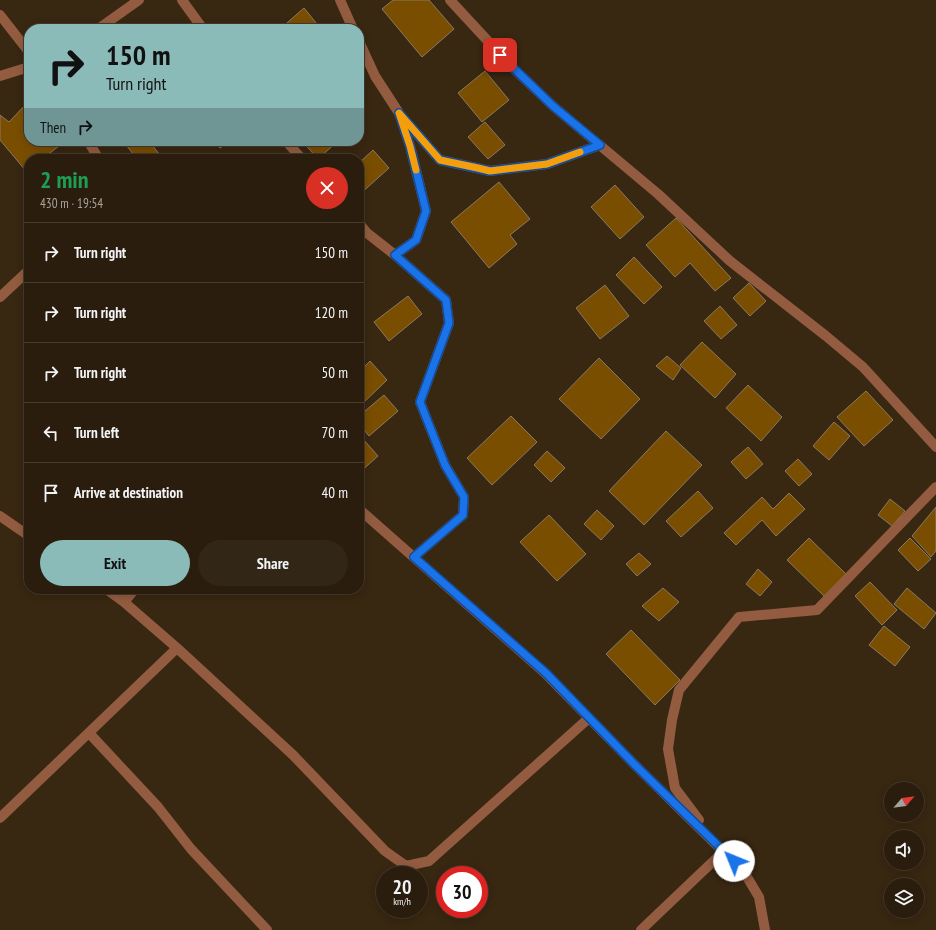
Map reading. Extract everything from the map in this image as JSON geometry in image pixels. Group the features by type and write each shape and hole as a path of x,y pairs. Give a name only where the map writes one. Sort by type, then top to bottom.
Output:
{"street":[{"path":"105,24 139,0"},
{"path":"182,0 199,24"},
{"path":"340,0 351,24"},
{"path":"450,0 521,76 553,106 658,194 730,261 863,367 936,447"},
{"path":"0,15 24,46"},
{"path":"364,52 375,76 399,113 440,160 490,171 547,164 600,145"},
{"path":"0,76 24,69"},
{"path":"395,255 416,240 426,211 410,146 399,113"},
{"path":"290,146 298,154"},
{"path":"364,229 446,300 449,323 420,402 445,465 464,497 463,515 414,557"},
{"path":"0,297 24,275"},
{"path":"724,851 675,788 668,749 672,720 679,690 739,617 817,610 936,487"},
{"path":"364,513 546,673 589,718 724,851 744,872 759,897 765,930"},
{"path":"0,516 24,533"},
{"path":"113,594 176,648 293,755 385,851 406,866 429,860 589,718"},
{"path":"124,602 131,594"},
{"path":"0,818 176,648"},
{"path":"89,733 158,808 191,849 266,930"},
{"path":"641,930 724,851"}],"building":[{"path":"393,0 429,0 454,29 422,57 382,9"},
{"path":"304,8 317,24 286,24"},
{"path":"485,71 509,100 482,122 458,93"},
{"path":"24,106 24,146 59,146 49,154 24,154 24,169 0,140 0,115 9,122"},
{"path":"485,122 505,145 488,159 468,137"},
{"path":"127,146 153,146 159,154 133,154"},
{"path":"306,146 332,146 324,154 314,154"},
{"path":"373,150 389,168 364,190 364,158"},
{"path":"499,182 530,219 510,235 517,244 489,268 451,222"},
{"path":"615,185 644,217 620,239 591,207"},
{"path":"676,218 731,278 715,291 690,263 675,277 646,245"},
{"path":"634,257 662,287 644,304 616,275"},
{"path":"749,283 766,301 750,316 733,298"},
{"path":"605,285 629,316 600,339 576,308"},
{"path":"408,296 422,314 389,341 374,322"},
{"path":"720,306 737,325 721,339 704,321"},
{"path":"702,342 736,374 715,398 680,365"},
{"path":"667,356 681,368 673,380 656,366"},
{"path":"599,358 640,399 601,439 559,399"},
{"path":"370,361 387,380 364,402 364,367"},
{"path":"748,385 782,417 761,441 726,408"},
{"path":"866,391 893,420 864,446 837,417"},
{"path":"384,395 398,411 369,436 364,430 364,412"},
{"path":"511,416 537,442 492,485 467,458"},
{"path":"834,422 850,436 829,460 813,446"},
{"path":"666,431 702,465 644,525 609,491"},
{"path":"364,440 378,456 364,469"},
{"path":"748,447 763,464 746,479 731,462"},
{"path":"547,451 565,468 551,482 534,465"},
{"path":"798,459 812,474 799,486 785,471"},
{"path":"698,491 713,508 681,537 666,521"},
{"path":"789,493 805,509 776,536 762,520 736,545 724,533 762,497 773,509"},
{"path":"890,499 905,511 892,526 878,515"},
{"path":"936,507 936,551 931,557 912,536"},
{"path":"597,510 614,526 601,540 584,524"},
{"path":"549,515 586,554 557,581 520,542"},
{"path":"809,538 846,574 824,596 787,560"},
{"path":"910,538 931,559 918,571 898,550"},
{"path":"639,553 651,564 637,576 626,564"},
{"path":"758,569 772,582 760,596 746,584"},
{"path":"870,582 897,610 882,625 855,596"},
{"path":"663,588 679,602 659,621 642,606"},
{"path":"907,588 936,613 924,629 894,604"},
{"path":"884,626 910,647 895,666 869,645"},
{"path":"631,630 680,680 655,705 606,654"}],"slow traffic":[{"path":"416,170 399,113 440,160 490,171 547,164 580,152"}],"route":[{"path":"500,55 553,106 600,145 547,164 490,171 440,160 399,113 410,146 426,211 416,240 395,255 446,300 449,323 420,402 445,465 464,497 463,515 414,557 546,673 635,765 734,861"}]}
